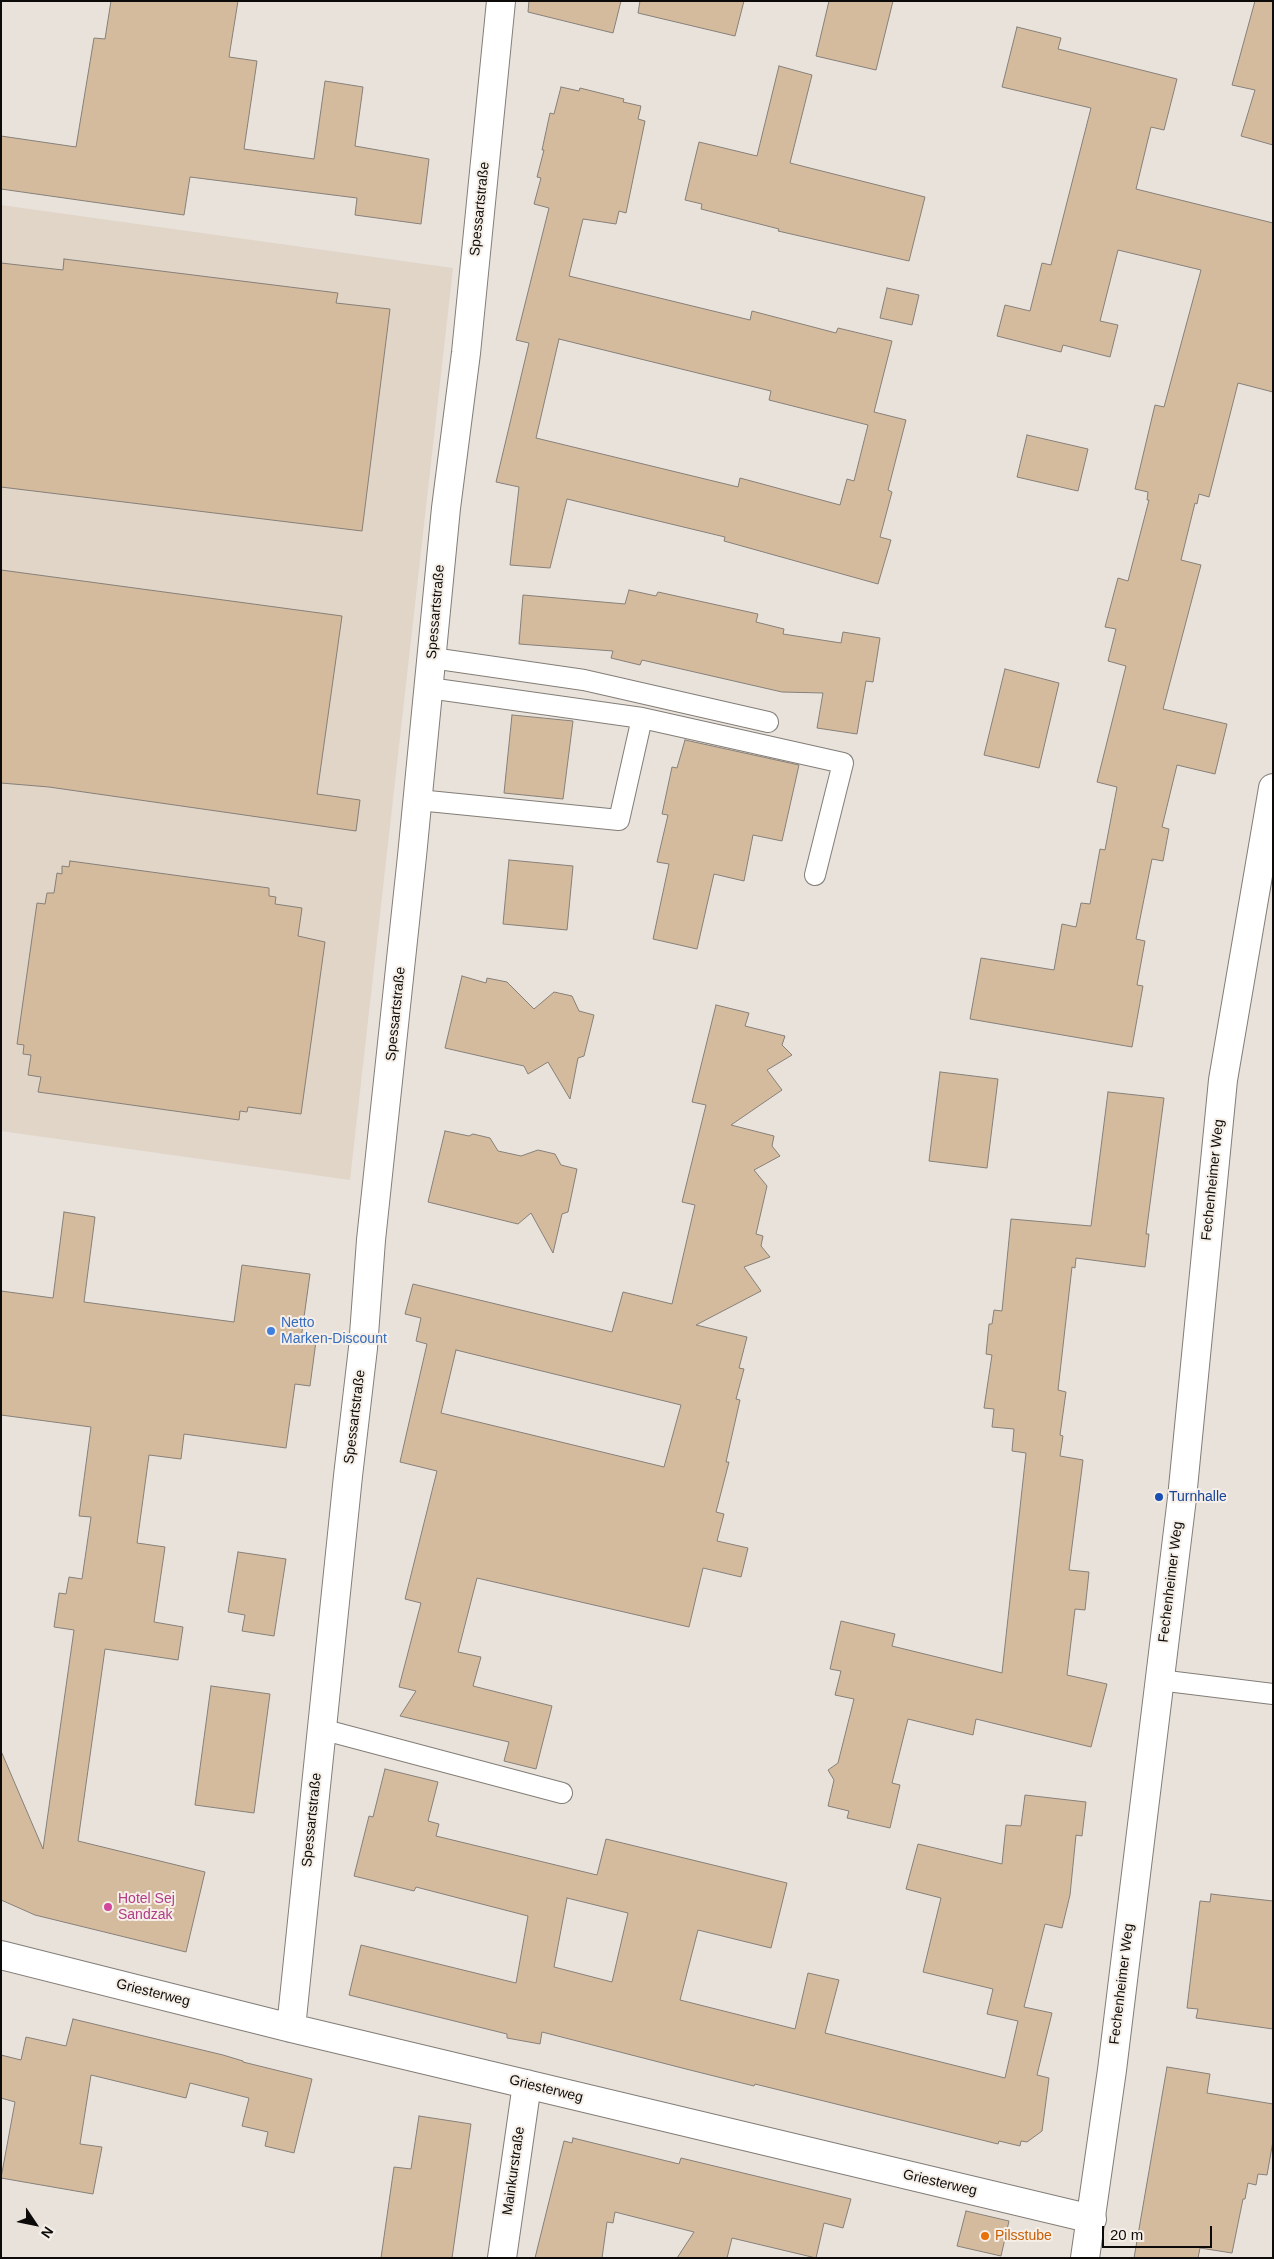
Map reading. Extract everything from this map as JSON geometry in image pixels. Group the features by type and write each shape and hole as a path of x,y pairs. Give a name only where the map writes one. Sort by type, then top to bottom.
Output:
{"street":[{"name":"Spessartstraße","path":"291,2028 321,1729 363,1348 371,1240 418,800 446,508 466,353 501,1"},
{"name":"Fechenheimer Weg","path":"1085,2258 1092,2220 1112,2070 1182,1498 1223,1080 1273,788"},
{"name":"Griesterweg","path":"1,1955 291,2028 1092,2220"},
{"name":"Mainkurstraße","path":"502,2258 527,2084"}],"lane":[{"path":"432,658 584,680 768,722"},
{"path":"429,688 642,718 843,763 815,875"},
{"path":"418,800 619,820 642,718"},
{"path":"1159,1680 1273,1694"},
{"path":"321,1729 562,1794"}],"shaded area":[{"path":"1,205 453,268 350,1180 1,1131"}],"building":[{"path":"111,1 238,1 229,57 257,61 244,149 314,159 325,81 363,87 355,146 429,159 421,224 355,215 357,198 190,177 184,215 1,189 1,136 76,147 94,38 105,39"},
{"path":"529,1 621,1 613,33 528,12"},
{"path":"640,1 744,1 735,36 638,13"},
{"path":"829,1 893,1 876,70 816,56"},
{"path":"1255,1 1273,1 1273,145 1241,136 1255,90 1232,85"},
{"path":"1017,27 1061,38 1058,49 1177,79 1164,130 1151,127 1136,189 1273,223 1273,392 1238,383 1209,497 1199,494 1197,504 1195,503 1181,560 1201,565 1163,709 1227,724 1215,774 1177,765 1162,827 1169,829 1163,861 1152,859 1136,939 1145,941 1137,985 1143,986 1132,1047 970,1019 981,958 1054,970 1062,924 1076,927 1081,903 1090,904 1100,849 1105,850 1117,787 1097,782 1126,666 1108,661 1116,629 1105,627 1118,578 1128,581 1149,500 1147,500 1148,492 1135,489 1155,405 1164,407 1201,270 1118,250 1100,321 1118,325 1110,357 1063,345 1061,352 997,336 1005,305 1030,311 1042,263 1051,265 1091,108 1002,87"},
{"path":"779,66 812,75 790,163 925,197 909,261 778,231 779,229 701,209 702,204 685,200 699,142 757,156"},
{"path":"561,87 579,91 580,88 624,99 623,102 641,106 638,119 645,121 626,213 619,211 616,224 583,219 569,276 750,320 752,311 836,333 838,328 892,341 874,412 906,420 888,490 892,492 880,537 891,540 878,584 724,541 725,537 567,499 550,568 510,565 519,487 496,482 529,343 516,340 549,208 534,204 541,178 537,177 550,113 554,114","holes":["559,339 771,391 769,400 868,425 854,481 847,479 840,505 740,478 738,487 536,438"]},
{"path":"64,259 338,293 336,303 390,309 362,531 1,487 1,263 63,270"},
{"path":"887,288 919,295 912,325 880,318"},
{"path":"1027,435 1088,449 1078,491 1017,477"},
{"path":"1,570 342,616 317,794 360,800 356,831 49,787 1,783"},
{"path":"629,590 656,596 658,592 758,614 756,622 784,629 783,634 841,643 843,632 880,638 873,682 866,681 857,734 817,728 823,693 782,692 642,660 640,665 611,658 613,651 519,644 523,595 625,604"},
{"path":"1005,669 1059,683 1039,768 984,755"},
{"path":"512,715 573,721 563,799 504,793"},
{"path":"685,740 799,765 782,841 753,835 744,881 714,874 697,949 653,939 669,864 657,862 668,815 662,814 672,767 677,768"},
{"path":"509,860 573,866 567,930 503,924"},
{"path":"70,861 269,888 269,896 276,897 275,904 302,908 298,936 325,942 301,1114 248,1107 247,1112 240,1111 239,1120 38,1092 41,1077 28,1075 31,1055 23,1054 24,1045 17,1044 37,903 45,904 47,893 54,893 57,873 62,874 62,866 69,867"},
{"path":"462,976 486,983 487,978 507,982 534,1009 554,992 572,996 579,1011 594,1015 584,1056 578,1058 570,1099 548,1062 528,1074 524,1066 445,1048"},
{"path":"716,1005 749,1013 745,1026 785,1036 782,1045 792,1055 767,1070 782,1090 731,1125 774,1136 772,1146 780,1156 754,1170 767,1186 756,1234 763,1236 761,1246 770,1257 744,1267 761,1291 696,1325 747,1337 739,1368 744,1369 736,1399 740,1400 726,1462 729,1462 716,1512 724,1514 717,1541 748,1548 741,1577 703,1568 689,1627 477,1578 458,1652 481,1657 473,1686 552,1706 536,1769 504,1761 509,1742 400,1716 416,1691 399,1687 421,1603 405,1599 437,1471 400,1462 427,1344 416,1341 421,1318 405,1314 413,1284 612,1332 623,1292 672,1304 695,1205 682,1202 706,1105 692,1102","holes":["456,1350 681,1405 664,1467 441,1413"]},
{"path":"940,1072 998,1079 987,1168 929,1161"},
{"path":"1108,1092 1164,1098 1146,1234 1149,1234 1145,1267 1076,1258 1075,1268 1072,1267 1058,1390 1066,1392 1060,1435 1063,1436 1060,1456 1083,1460 1069,1570 1089,1572 1085,1610 1075,1609 1067,1675 1107,1684 1091,1747 976,1719 973,1735 908,1719 892,1783 900,1785 890,1828 847,1818 849,1811 828,1806 834,1780 828,1770 838,1763 854,1699 835,1695 841,1671 830,1669 841,1621 895,1634 892,1646 1002,1673 1026,1453 1012,1451 1014,1429 992,1427 994,1409 984,1408 992,1355 986,1354 989,1324 992,1324 994,1310 1002,1311 1011,1219 1091,1226"},
{"path":"445,1131 490,1138 498,1151 521,1156 538,1150 555,1154 561,1165 577,1169 568,1212 562,1214 553,1253 531,1213 518,1224 428,1202"},
{"path":"64,1212 95,1217 84,1302 234,1322 242,1265 310,1274 301,1339 316,1341 310,1386 295,1384 286,1448 184,1434 181,1459 149,1455 137,1543 165,1547 154,1622 183,1627 178,1660 105,1649 78,1841 205,1872 186,1952 35,1915 1,1900 1,1751 43,1849 74,1630 54,1627 59,1593 66,1594 69,1577 82,1579 91,1517 79,1516 91,1427 1,1415 1,1291 53,1298"},
{"path":"238,1552 286,1559 274,1636 242,1631 245,1615 228,1612"},
{"path":"211,1686 270,1694 254,1813 195,1805"},
{"path":"385,1769 438,1782 428,1821 439,1824 436,1836 597,1875 606,1839 787,1883 771,1948 698,1930 680,2000 795,2029 808,1973 839,1980 825,2033 1005,2078 1018,2021 987,2014 993,1989 923,1972 941,1898 906,1889 918,1844 1002,1864 1006,1825 1021,1826 1025,1795 1086,1802 1082,1836 1076,1835 1070,1895 1062,1928 1045,1924 1024,2007 1052,2013 1037,2075 1049,2078 1042,2131 1027,2142 1021,2141 1020,2146 999,2141 998,2144 755,2084 754,2086 542,2032 540,2044 507,2038 507,2034 349,1995 361,1945 516,1983 528,1916 416,1887 414,1891 354,1876 369,1816 373,1817","holes":["567,1898 628,1913 612,1982 554,1967"]},
{"path":"1211,1894 1273,1901 1273,2029 1196,2018 1198,2009 1187,2008 1200,1901 1210,1902"},
{"path":"73,2019 223,2055 243,2062 312,2079 294,2153 265,2146 268,2132 242,2126 249,2098 190,2083 186,2098 91,2075 80,2144 102,2147 93,2194 1,2178 15,2102 1,2098 1,2055 21,2060 26,2037 66,2046"},
{"path":"1167,2067 1210,2074 1207,2093 1273,2104 1273,2141 1267,2175 1258,2174 1256,2185 1248,2183 1232,2253 1200,2248 1198,2258 1134,2258"},
{"path":"419,2116 471,2124 452,2258 381,2258 394,2167 411,2169"},
{"path":"573,2138 679,2164 681,2158 851,2199 843,2228 824,2223 816,2258 732,2238 727,2258 677,2258 694,2232 615,2212 613,2223 607,2222 602,2258 535,2258 564,2141 572,2143"},
{"path":"966,2211 1009,2221 1001,2256 957,2246"}],"place":[{"name":"Netto Marken-Discount","path":"271,1331"},
{"name":"Turnhalle","path":"1159,1497"},
{"name":"Hotel Sej Sandzak","path":"108,1907"},
{"name":"Pilsstube","path":"985,2236"}]}
